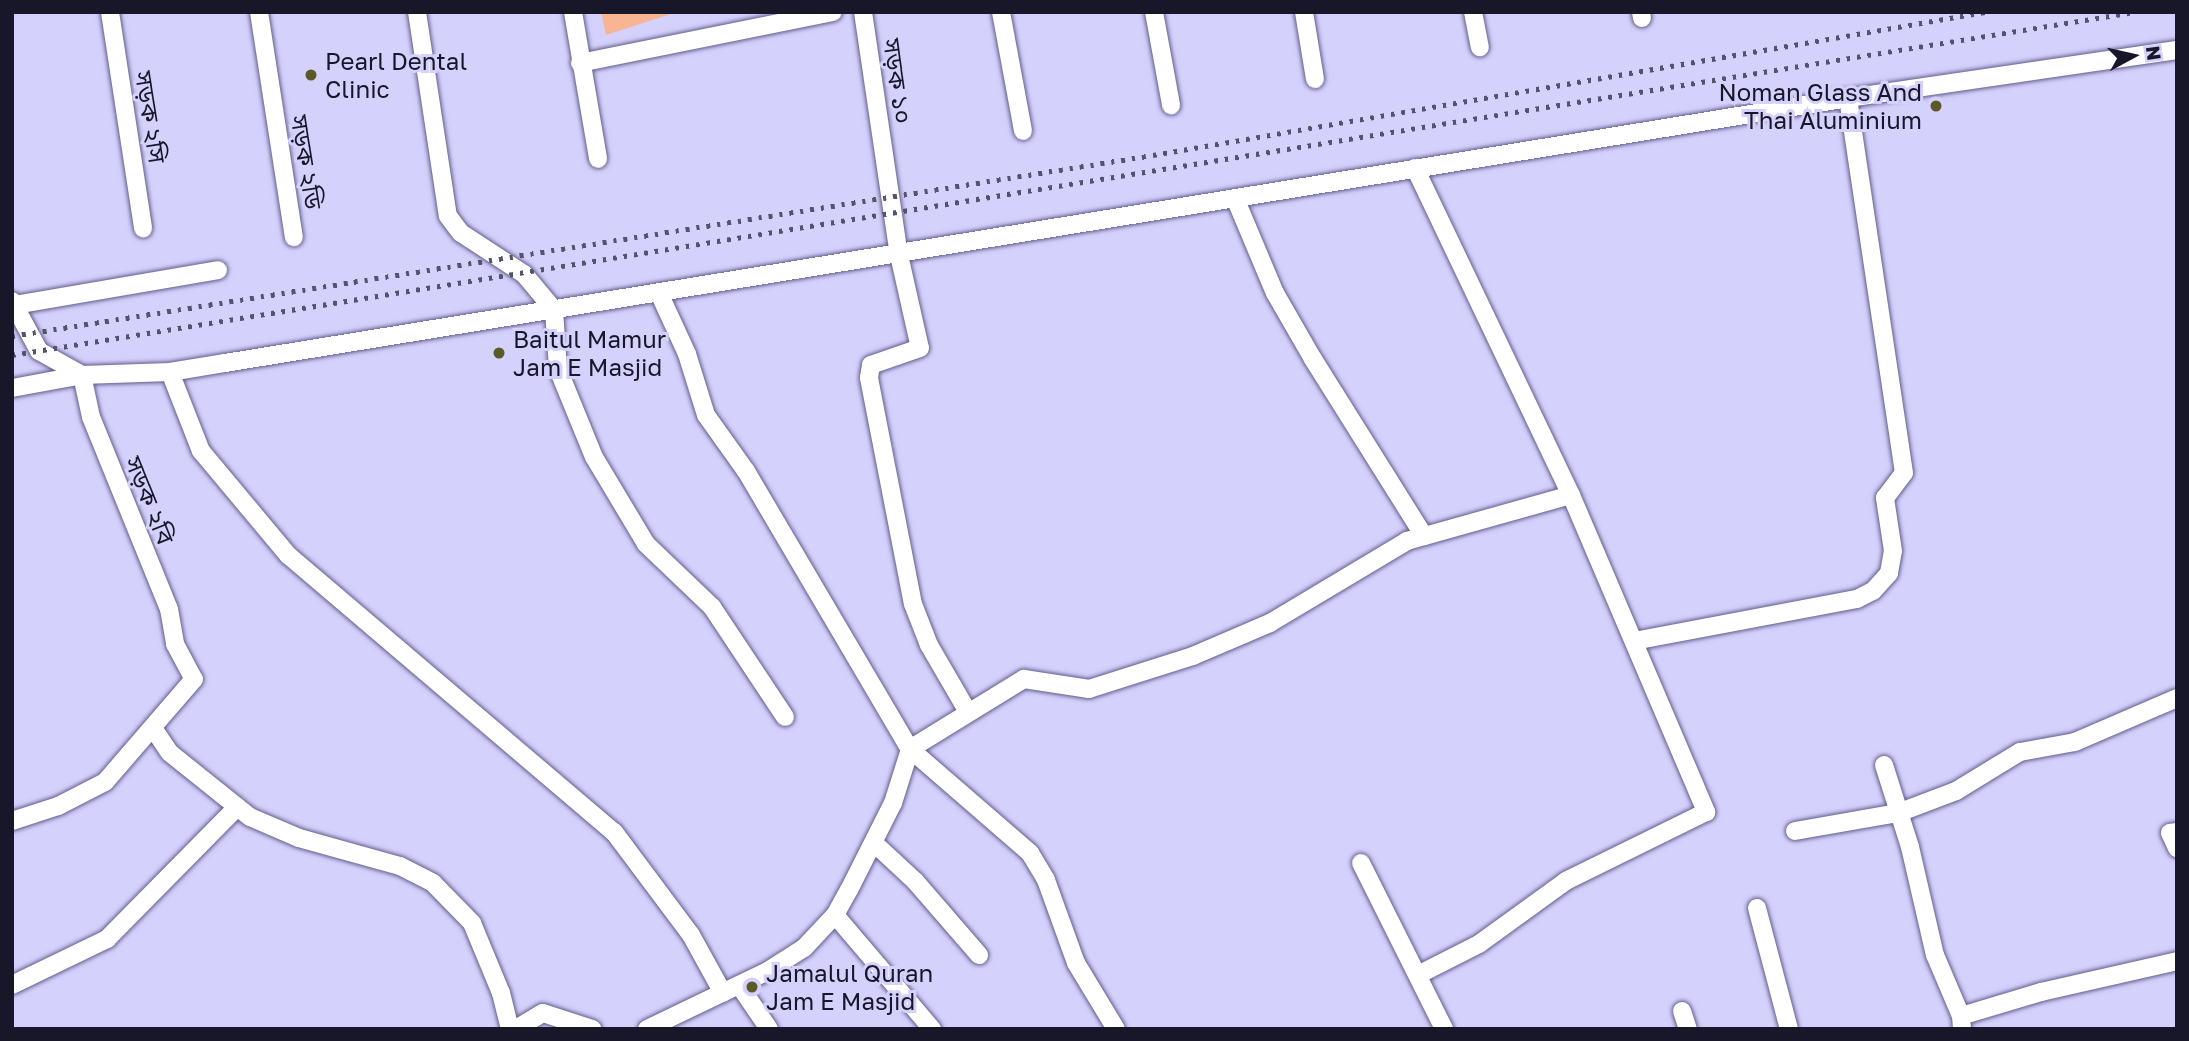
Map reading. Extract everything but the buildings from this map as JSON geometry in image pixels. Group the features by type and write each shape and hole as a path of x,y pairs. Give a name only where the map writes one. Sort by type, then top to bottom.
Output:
{"street":[{"name":"সড়ক ২সি","path":"110,12 143,228"},
{"name":"সড়ক ২ডি","path":"259,12 294,237"},
{"path":"417,12 448,216 461,233 524,274 554,310 558,369 594,457 646,544 712,607 785,717"},
{"path":"573,12 598,159"},
{"path":"580,62 833,12"},
{"name":"সড়ক ১০","path":"863,12 899,255 920,348 871,365 869,379 913,604 929,645 968,712"},
{"path":"1001,12 1023,131"},
{"path":"1154,12 1171,105"},
{"path":"1304,12 1315,79"},
{"path":"1473,12 1480,47"},
{"path":"12,388 82,375 170,372 1848,98 2177,50"},
{"path":"1634,641 1857,599 1873,591 1889,573 1893,551 1885,498 1904,472 1848,98"},
{"path":"1415,168 1571,495 1706,812 1566,881 1479,944 1418,975"},
{"path":"1235,198 1275,293 1312,359 1424,536"},
{"path":"82,375 39,351 13,303 218,270"},
{"path":"659,293 687,354 706,415 746,471 910,748 1030,853 1046,880 1076,963 1116,1029"},
{"path":"170,372 201,451 288,555 614,832 731,989 769,1029"},
{"name":"সড়ক ২বি","path":"82,375 91,417 169,609 175,644 194,674 192,684 153,728"},
{"path":"647,1029 731,989 804,948 835,915 874,843 893,803 910,748 1024,679 1089,689 1193,656 1270,623 1406,541 1571,495"},
{"path":"1795,831 1898,813 1956,791 2020,752 2075,742 2177,698"},
{"path":"12,821 106,782 153,728 170,753 250,817 299,838 400,866 433,883 472,923 501,993 510,1029"},
{"path":"1884,765 1935,955 1961,1022 2041,992 2177,961"},
{"path":"12,985 107,939 237,807"},
{"path":"2177,832 2170,833 2177,848"},
{"path":"874,843 915,881 979,955"},
{"path":"1361,863 1444,1029"},
{"path":"1756,908 1789,1029"},
{"path":"835,915 932,1029"},
{"path":"1682,1011 1688,1029"},
{"path":"516,1029 543,1013 592,1029"}],"shaded area":[{"path":"601,12 677,12 606,35"}],"railway":[{"path":"12,336 1153,155 1985,12"},
{"path":"12,355 2134,12"}],"place":[{"name":"Pearl Dental Clinic","path":"311,75"},
{"name":"Noman Glass And Thai Aluminium","path":"1936,106"},
{"name":"Baitul Mamur Jam E Masjid","path":"499,353"},
{"name":"Jamalul Quran Jam E Masjid","path":"752,987"}]}
